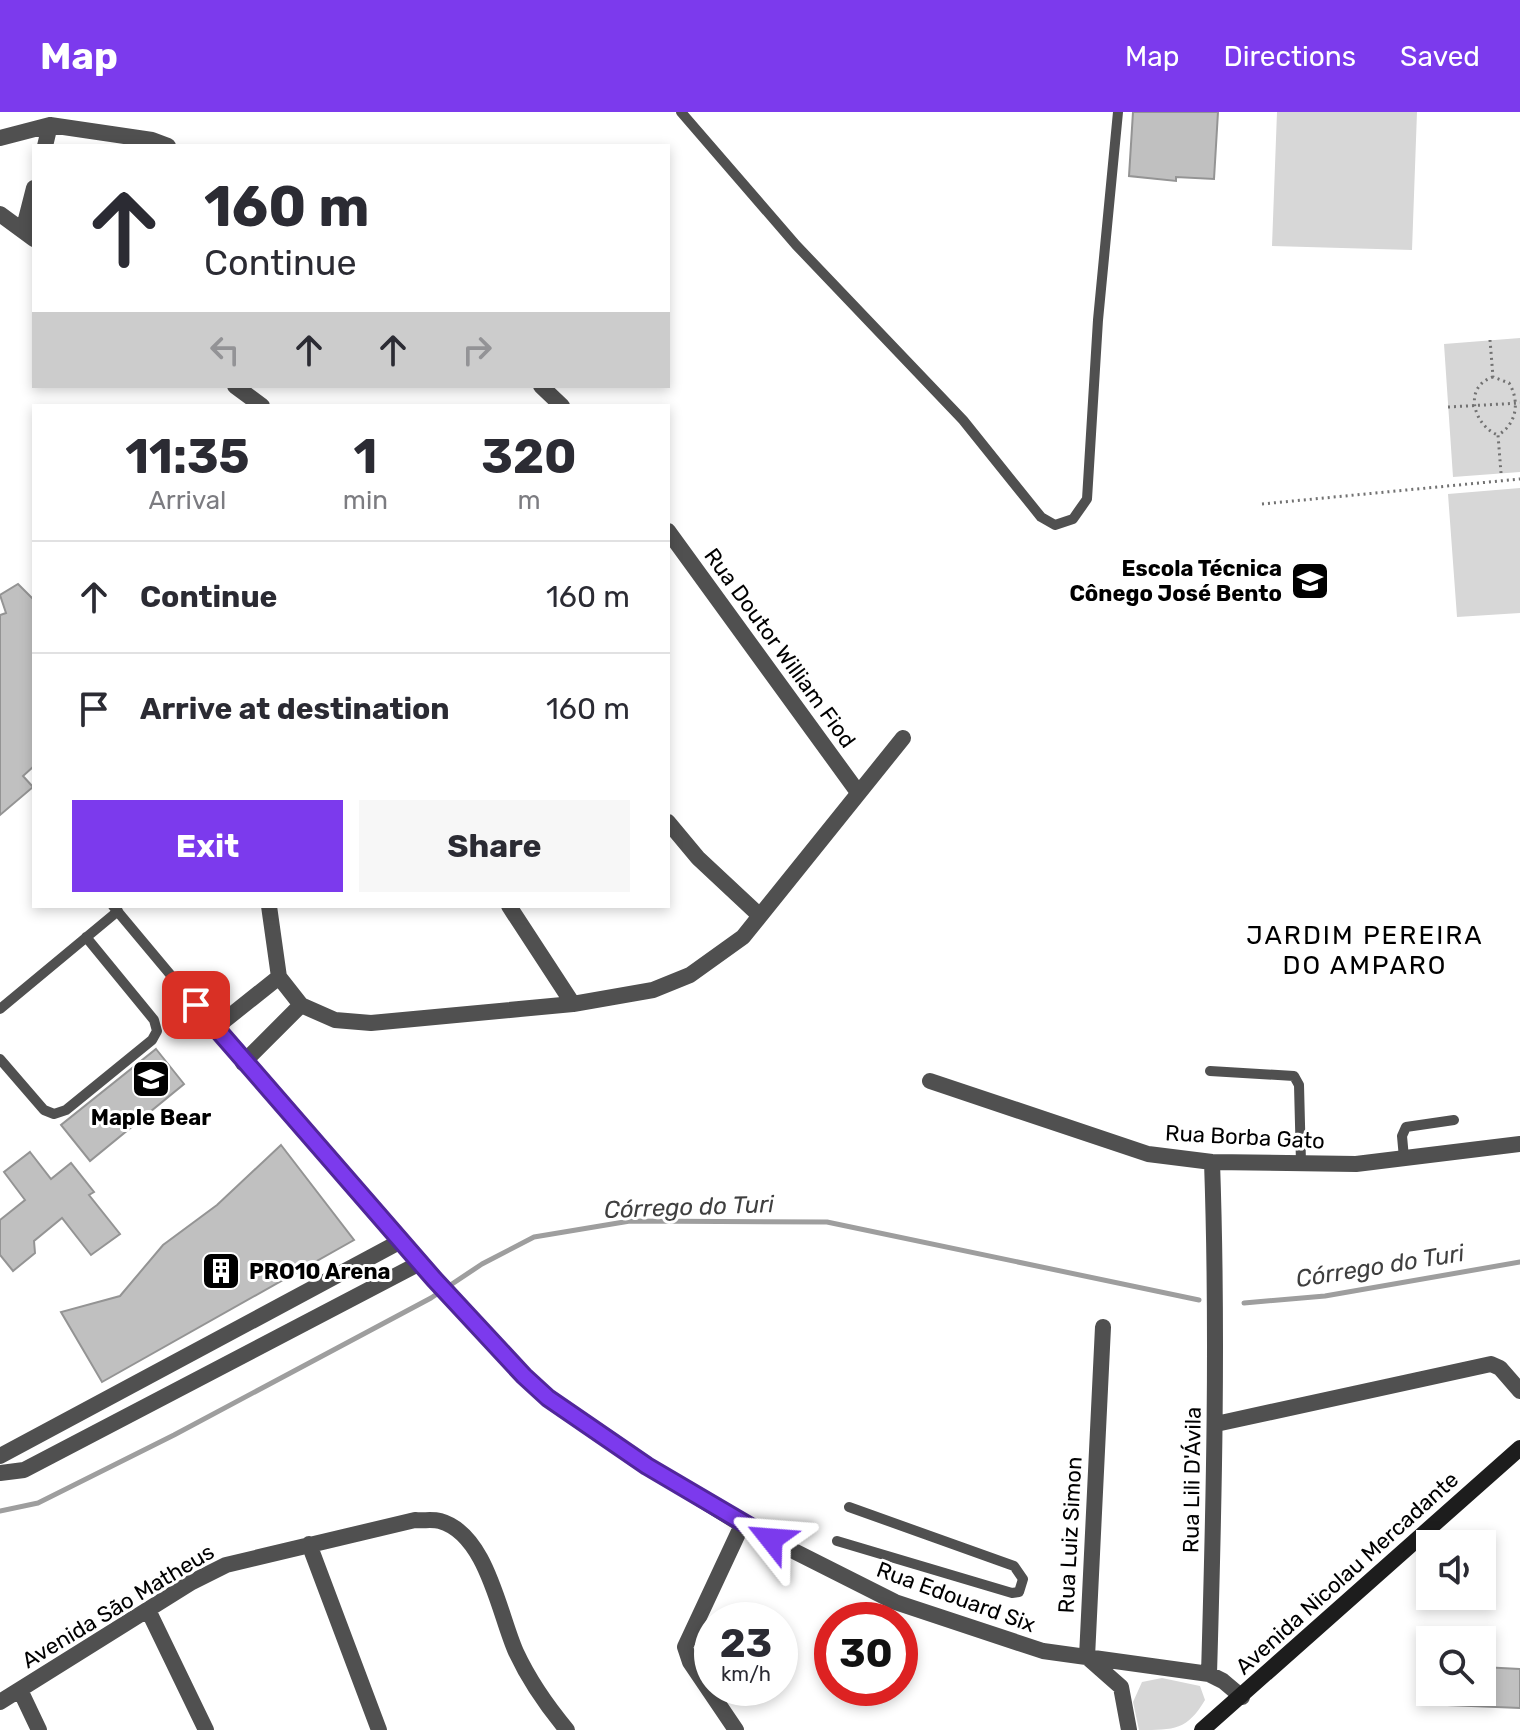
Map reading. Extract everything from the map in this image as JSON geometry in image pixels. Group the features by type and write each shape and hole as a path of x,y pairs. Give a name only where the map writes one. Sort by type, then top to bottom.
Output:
{"main road":[{"name":"Avenida Nicolau Mercadante","path":"1202,1730 1520,1448"}],"street":[{"path":"45,144 50,125"},
{"path":"0,138 50,125 163,144"},
{"path":"0,214 28,235 32,204"},
{"path":"238,388 259,404"},
{"path":"543,388 560,404"},
{"name":"Rua Doutor William Fiod","path":"670,534 857,791"},
{"path":"269,908 279,977 301,1005 335,1020 371,1023 573,1004 653,990 690,975 734,944 903,738"},
{"path":"670,824 706,866 760,916"},
{"path":"510,908 573,1004"},
{"path":"215,1028 279,977"},
{"path":"243,1063 301,1005"},
{"name":"Rua Edouard Six","path":"215,1028 434,1279 501,1353 548,1398 742,1525 895,1602 1043,1651 1209,1674"},
{"name":"Rua Borba Gato","path":"930,1081 1148,1154 1212,1162 1356,1164 1520,1144"},
{"name":"Rua Lili D'Ávila","path":"1209,1674 1217,1287 1212,1162"},
{"path":"0,1456 401,1241"},
{"path":"0,1473 24,1470 420,1263"},
{"name":"Rua Luiz Simon","path":"1087,1657 1103,1327"},
{"path":"1216,1424 1491,1364 1500,1368 1520,1391"},
{"name":"Avenida São Matheus","path":"0,1702 226,1565 415,1520 441,1521 465,1537 481,1559 515,1650 534,1686 567,1730"},
{"path":"736,1730 690,1662 685,1647 742,1525"},
{"path":"309,1544 379,1730"},
{"path":"148,1610 206,1730"},
{"path":"1087,1657 1121,1687 1129,1730"},
{"path":"1121,1687 1145,1665"},
{"path":"1209,1674 1242,1697"},
{"path":"20,1690 39,1730"}],"lane":[{"path":"681,112 796,245 963,420 1041,517 1055,525 1073,519 1087,499 1098,320 1118,112"},
{"path":"0,1009 116,909 215,1028"},
{"path":"0,1059 44,1110 54,1114 66,1110 152,1040 157,1031 154,1020 86,937"},
{"path":"1210,1071 1294,1076 1299,1085 1301,1163"},
{"path":"1404,1158 1402,1136 1406,1127 1454,1120"},
{"path":"837,1541 1012,1593 1019,1592 1023,1579 1014,1566 849,1507"}],"path":[{"path":"1490,340 1493,377"},
{"path":"1493,377 1509,383 1519,403 1513,423 1498,435"},
{"path":"1493,377 1483,383 1474,406 1482,426 1498,435"},
{"path":"1448,407 1519,403"},
{"path":"1498,435 1501,473"},
{"path":"1262,504 1520,479"}],"shaded area":[{"path":"1277,112 1417,112 1412,250 1272,246"},
{"path":"1520,338 1520,472 1453,477 1444,344"},
{"path":"1520,488 1520,613 1457,617 1448,494"},
{"path":"1162,1678 1200,1686 1205,1700 1186,1723 1162,1730 1139,1730 1133,1702 1142,1682"}],"building":[{"path":"1133,112 1218,112 1214,179 1176,177 1176,181 1129,176"},
{"path":"18,584 32,598 32,768 23,776 32,788 0,815 0,615 6,613 0,595"},
{"path":"156,1049 184,1084 90,1161 61,1125"},
{"name":"PRO10 Arena","path":"281,1145 354,1240 102,1382 61,1312 120,1296 163,1245 217,1205"},
{"path":"30,1152 51,1179 71,1163 94,1192 89,1195 120,1234 91,1255 62,1218 34,1241 35,1253 13,1271 0,1255 0,1220 25,1200 4,1172"},
{"path":"1496,1668 1520,1669 1520,1708 1472,1706 1496,1706"}],"waterway":[{"name":"Córrego do Turi","path":"0,1511 38,1503 174,1435 431,1298 482,1264 534,1237 630,1221 827,1222 1199,1300"},
{"name":"Córrego do Turi","path":"1244,1303 1325,1296 1520,1262"}],"place":[{"name":"Escola Técnica Cônego José Bento","path":"1310,581"},
{"name":"Maple Bear","path":"151,1079"},
{"name":"PRO10 Arena","path":"221,1271"}],"district":[{"name":"JARDIM PEREIRA DO AMPARO","path":"1365,950"}],"route":[{"path":"196,1005 243,1063 524,1376 548,1398 647,1466 742,1525 771,1539"}]}
